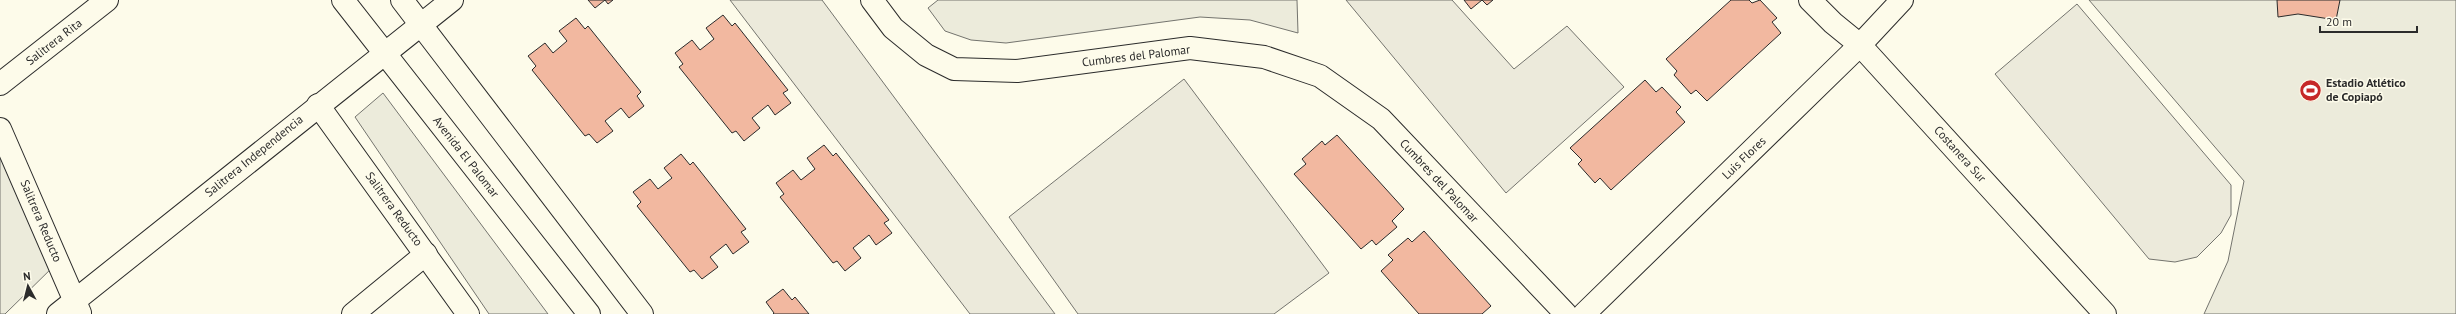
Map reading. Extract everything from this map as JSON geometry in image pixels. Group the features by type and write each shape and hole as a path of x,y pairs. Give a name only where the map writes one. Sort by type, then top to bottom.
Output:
{"street":[{"name":"Salitrera Rita","path":"0,84 107,0"},
{"name":"Avenida El Palomar","path":"344,0 589,314"},
{"path":"402,0 642,314"},
{"name":"Salitrera Independencia","path":"58,314 78,307 318,105 452,0"},
{"name":"Cumbres del Palomar","path":"872,0 893,28 926,55 954,69 1017,71 1190,48 1264,57 1320,76 1381,119 1566,314"},
{"name":"Costanera Sur","path":"1810,0 1832,23 1860,45 2105,314"},
{"name":"Luis Flores","path":"1584,314 1860,45 1902,0"},
{"name":"Salitrera Reducto","path":"318,105 468,314"},
{"name":"Salitrera Reducto","path":"0,129 78,307"},
{"path":"353,314 426,254"}],"shaded area":[{"path":"730,0 822,0 1055,314 970,314"},
{"path":"938,0 1297,0 1298,33 1250,20 1200,17 1006,43 971,40 945,31 928,8"},
{"path":"1346,0 1452,0 1514,69 1567,26 1624,87 1506,193"},
{"name":"Estadio Atlético de Copiapó","path":"2089,0 2456,0 2456,314 2204,314 2228,261 2244,181"},
{"path":"2077,4 2231,185 2231,215 2221,233 2197,257 2175,262 2149,259 1995,74"},
{"path":"1184,79 1329,273 1274,314 1078,314 1009,217"},
{"path":"383,93 548,314 489,314 355,117"},
{"path":"0,143 58,262 5,314 0,314"}],"building":[{"path":"588,0 605,0 595,8"},
{"path":"605,0 613,0 608,4"},
{"path":"1464,0 1482,0 1471,9"},
{"path":"1482,0 1493,0 1487,5"},
{"path":"1731,0 1749,0 1752,3 1760,0 1777,18 1772,22 1781,33 1707,101 1696,90 1691,94 1674,75 1677,71 1666,59"},
{"path":"2277,0 2340,0 2336,20 2298,14 2278,17"},
{"path":"723,15 732,26 735,23 788,90 783,93 791,103 775,115 768,105 752,118 760,128 744,141 736,131 732,133 679,67 683,64 675,53 692,40 700,50 714,39 706,28"},
{"path":"576,18 585,29 588,26 641,92 637,96 644,106 629,118 621,108 605,121 613,131 597,143 589,134 585,136 532,70 536,66 528,56 545,43 553,53 567,41 559,31"},
{"path":"1645,80 1656,92 1662,87 1681,107 1676,112 1685,122 1611,190 1600,178 1595,183 1578,164 1582,160 1570,148"},
{"path":"1337,135 1404,209 1392,221 1397,227 1376,245 1372,240 1361,249 1294,174 1306,164 1302,159 1322,141 1325,145"},
{"path":"824,145 833,156 836,153 889,220 884,223 892,233 876,245 869,235 853,248 861,258 845,271 837,261 833,263 780,197 784,194 776,183 793,170 801,180 815,169 807,158"},
{"path":"681,154 690,165 693,162 746,229 741,232 749,242 733,254 726,244 710,257 718,267 702,279 694,270 690,272 637,206 641,202 633,192 650,179 658,189 672,178 664,168"},
{"path":"1424,231 1491,306 1482,314 1419,314 1381,271 1393,260 1388,255 1408,238 1412,242"},
{"path":"783,289 792,300 795,297 809,314 773,314 774,313 766,302"}],"place":[{"name":"Estadio Atlético de Copiapó","path":"2311,90"}]}
